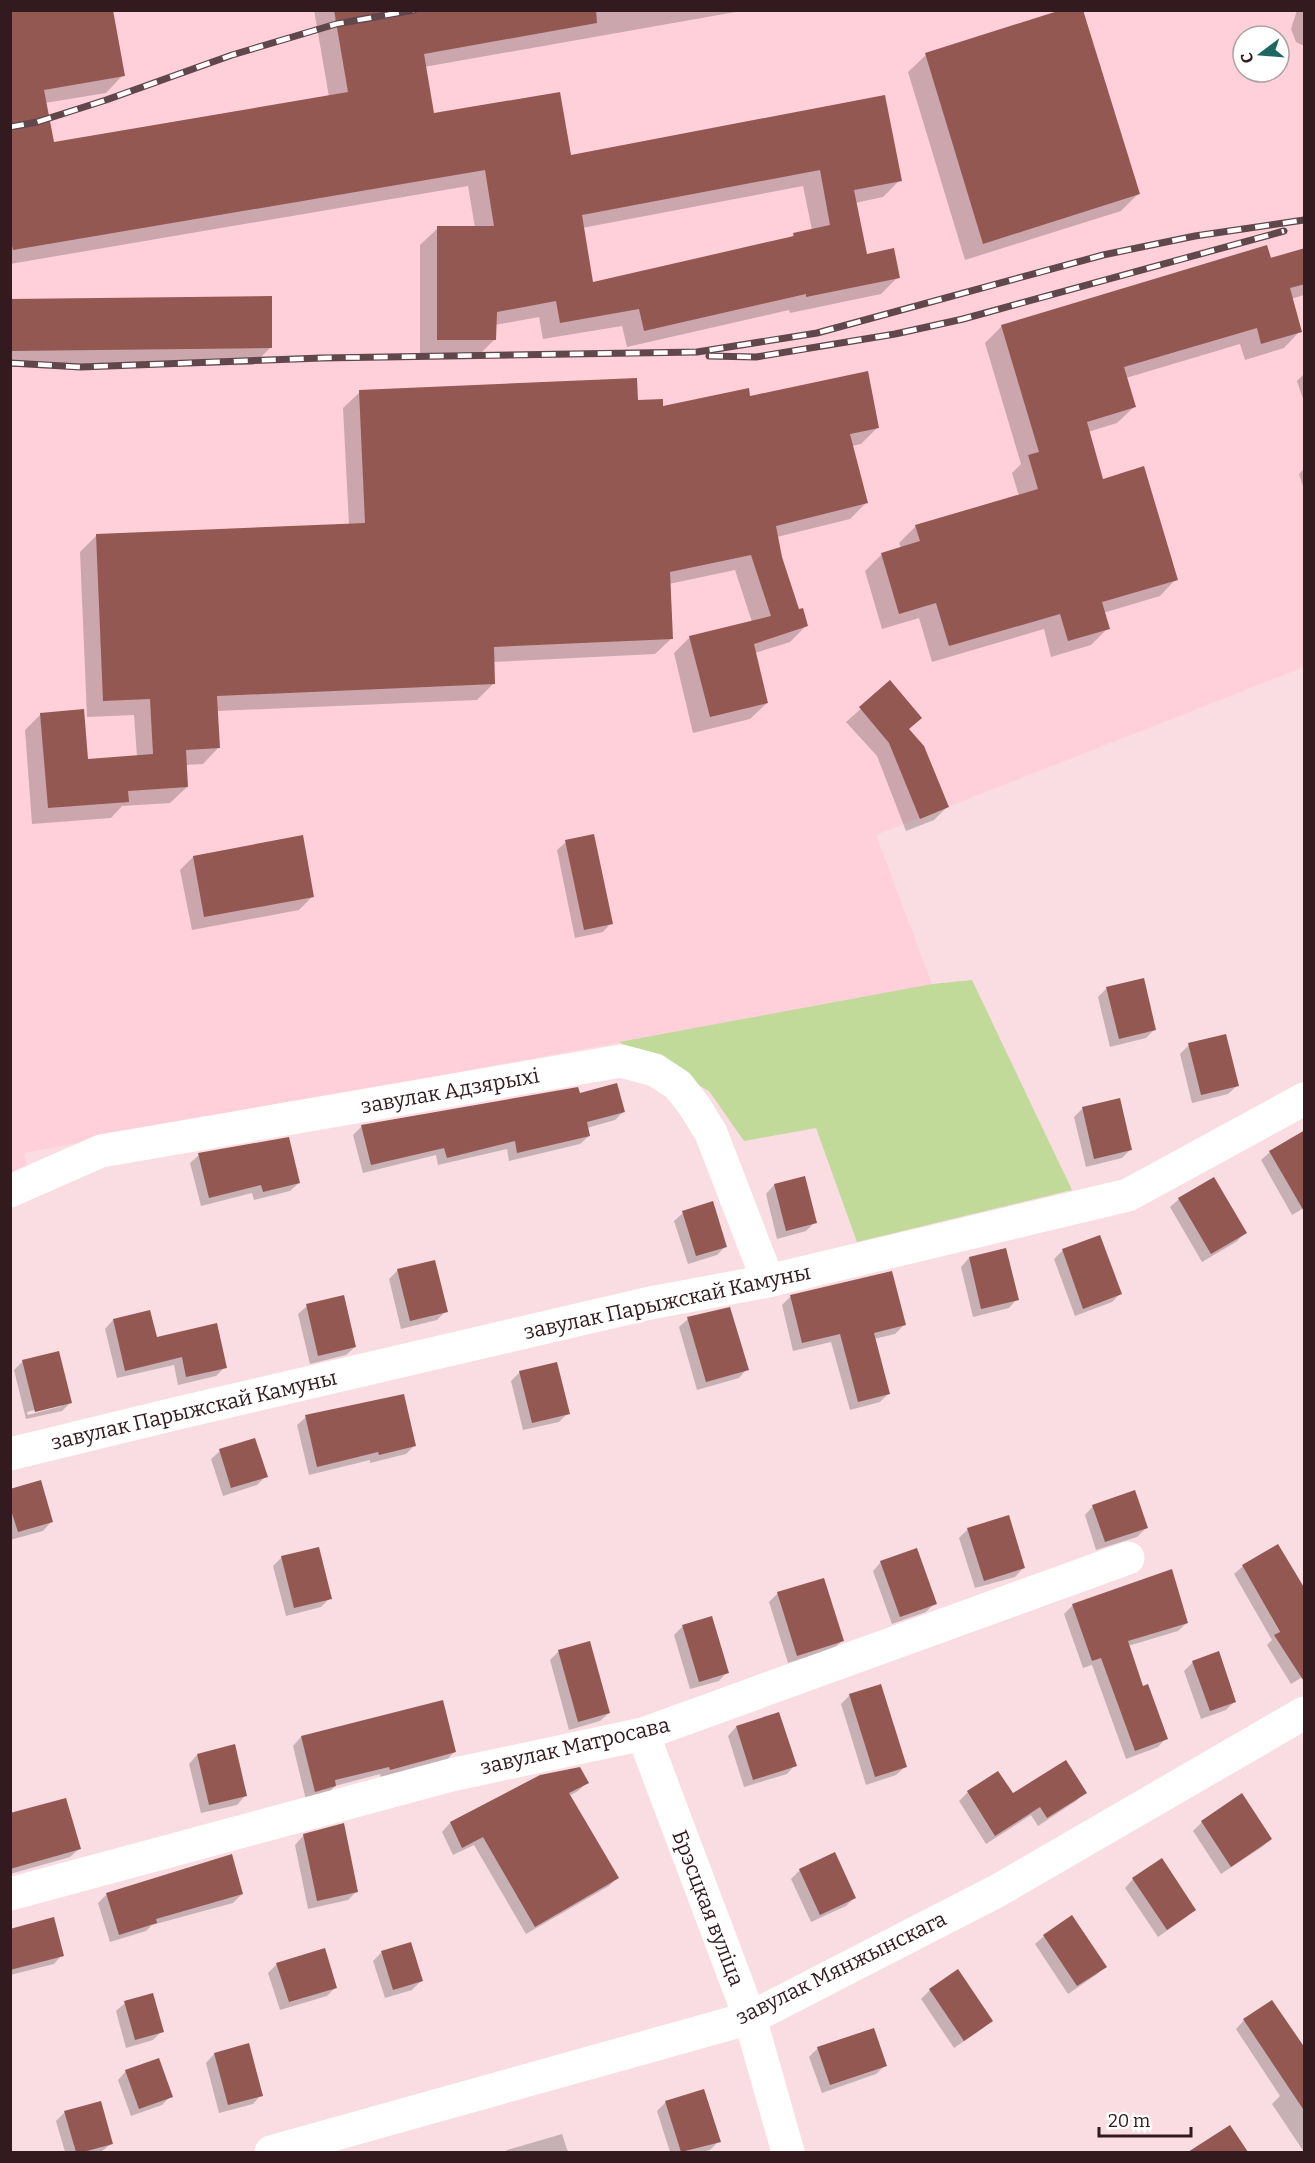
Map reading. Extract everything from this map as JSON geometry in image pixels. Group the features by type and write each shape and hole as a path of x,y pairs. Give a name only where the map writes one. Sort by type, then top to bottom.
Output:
{"street":[{"name":"завулак Адзярыхі","path":"10,1191 101,1151 621,1061 655,1070 678,1085 695,1107 711,1133 768,1281"},
{"name":"завулак Парыжскай Камуны","path":"10,1454 651,1303 768,1281 1128,1195 1305,1099"},
{"name":"завулак Матросава","path":"10,1894 451,1775 643,1734 1128,1558"},
{"name":"завулак Мянжынскага","path":"271,2152 750,2018 997,1891 1305,1713"},
{"name":"Брэсцкая вуліца","path":"643,1734 750,2018 788,2152"}],"shaded area":[{"path":"11,11 1304,11 1304,667 876,835 932,984 24,1153 28,1173 11,1176"}],"green space":[{"path":"972,980 1072,1190 857,1242 816,1128 744,1141 709,1091 619,1042 932,984"}],"building":[{"path":"10,10 113,10 125,76 44,90 54,142 348,92 334,10 596,10 597,23 424,54 434,113 560,92 571,155 885,95 902,181 854,190 867,254 894,248 900,278 806,297 806,294 644,331 639,309 560,323 556,301 497,312 496,340 437,340 437,226 494,226 485,170 13,250 10,237","holes":["820,170 830,225 793,233 794,236 593,282 582,215"]},
{"path":"1061,10 1083,10 1140,194 983,244 925,53"},
{"path":"1267,245 1271,258 1305,248 1305,284 1290,288 1302,332 1261,344 1257,328 1124,367 1136,407 1087,422 1103,479 1144,466 1178,580 1102,602 1110,629 1068,641 1060,614 949,646 936,603 899,614 881,553 920,541 915,525 1038,489 1028,455 1039,452 1001,325"},
{"path":"272,296 272,348 10,351 10,299"},
{"path":"868,371 879,428 850,434 868,503 776,526 782,557 799,609 803,608 808,626 754,644 768,703 710,717 689,636 771,616 751,555 670,572 673,639 494,647 495,684 217,696 220,748 186,750 188,787 128,791 129,802 48,808 40,713 84,709 88,759 153,754 150,699 103,701 96,534 365,523 359,390 637,378 638,400 663,399 663,406 749,388 750,396"},
{"path":"890,680 922,718 909,729 924,746 949,807 920,819 889,743 859,707"},
{"path":"594,834 613,924 584,930 565,840"},
{"path":"303,835 314,897 204,917 193,856"},
{"path":"1144,978 1156,1030 1119,1039 1106,987"},
{"path":"1226,1034 1239,1086 1201,1095 1188,1043"},
{"path":"617,1083 625,1112 587,1122 590,1136 517,1153 515,1141 447,1158 444,1148 371,1165 361,1125 578,1087 580,1093"},
{"path":"1120,1098 1132,1150 1094,1159 1082,1107"},
{"path":"1305,1130 1305,1213 1269,1151"},
{"path":"289,1137 300,1183 263,1192 261,1185 209,1198 198,1153"},
{"path":"805,1176 817,1223 786,1231 774,1184"},
{"path":"1214,1177 1247,1233 1211,1254 1178,1198"},
{"path":"713,1201 727,1247 696,1256 682,1211"},
{"path":"1100,1235 1122,1294 1083,1309 1062,1249"},
{"path":"1006,1248 1019,1300 981,1309 969,1257"},
{"path":"435,1260 448,1312 410,1321 397,1269"},
{"path":"892,1271 906,1325 874,1333 890,1394 858,1402 840,1334 802,1343 790,1295"},
{"path":"344,1295 356,1347 318,1356 306,1304"},
{"path":"730,1307 749,1370 706,1382 687,1317"},
{"path":"150,1310 157,1337 217,1323 227,1368 186,1377 182,1357 125,1371 113,1319"},
{"path":"59,1351 72,1403 35,1412 22,1360"},
{"path":"557,1362 570,1414 532,1423 519,1371"},
{"path":"404,1394 416,1446 379,1455 378,1452 317,1467 305,1415"},
{"path":"255,1438 268,1477 231,1488 219,1449"},
{"path":"41,1480 53,1522 18,1532 10,1507 10,1489"},
{"path":"1135,1490 1148,1528 1105,1542 1092,1505"},
{"path":"1009,1515 1025,1568 984,1581 967,1528"},
{"path":"1278,1544 1305,1589 1305,1683 1274,1635 1280,1632 1242,1565"},
{"path":"319,1547 332,1599 294,1608 281,1556"},
{"path":"917,1548 937,1604 900,1617 880,1561"},
{"path":"1172,1569 1188,1623 1128,1641 1143,1686 1148,1684 1168,1739 1135,1751 1101,1658 1092,1661 1072,1604"},
{"path":"824,1578 844,1641 797,1656 777,1592"},
{"path":"712,1616 729,1673 699,1682 682,1625"},
{"path":"590,1641 610,1713 578,1722 558,1650"},
{"path":"1219,1651 1236,1702 1210,1711 1192,1661"},
{"path":"881,1684 907,1767 875,1777 849,1694"},
{"path":"443,1700 456,1752 390,1770 389,1767 335,1780 336,1786 315,1792 301,1736"},
{"path":"779,1712 797,1766 753,1780 736,1726"},
{"path":"235,1744 247,1796 209,1805 197,1754"},
{"path":"1066,1760 1087,1793 1047,1818 1040,1807 995,1836 967,1791 998,1771 1013,1793"},
{"path":"580,1767 589,1783 569,1793 619,1878 535,1927 483,1837 462,1848 450,1822 540,1775"},
{"path":"1242,1793 1272,1839 1231,1867 1201,1821"},
{"path":"66,1798 81,1849 10,1869 10,1813"},
{"path":"344,1823 358,1892 317,1901 303,1834"},
{"path":"835,1852 856,1898 820,1915 799,1869"},
{"path":"232,1854 243,1894 156,1919 157,1923 119,1935 106,1893"},
{"path":"1162,1858 1196,1910 1167,1930 1132,1878"},
{"path":"1072,1915 1107,1967 1077,1986 1043,1935"},
{"path":"54,1917 64,1956 10,1970 10,1929"},
{"path":"411,1942 423,1981 393,1990 381,1951"},
{"path":"325,1948 337,1988 289,2002 276,1963"},
{"path":"958,1969 993,2021 964,2041 929,1989"},
{"path":"153,1993 164,2032 135,2040 124,2001"},
{"path":"1272,2000 1305,2048 1305,2112 1243,2019"},
{"path":"874,2028 887,2066 830,2085 817,2047"},
{"path":"249,2043 263,2096 228,2105 214,2053"},
{"path":"159,2058 173,2097 139,2109 125,2070"},
{"path":"704,2089 721,2142 681,2152 665,2101"},
{"path":"101,2101 113,2144 76,2152 64,2111"},
{"path":"1230,2125 1248,2152 1188,2152"}],"railway":[{"path":"10,127 37,122 232,55 336,24 414,10"},
{"path":"10,363 81,367 322,358 697,352 817,333 1103,255 1195,236 1304,220"},
{"path":"709,356 756,357 895,334 963,319 1284,231"}]}
